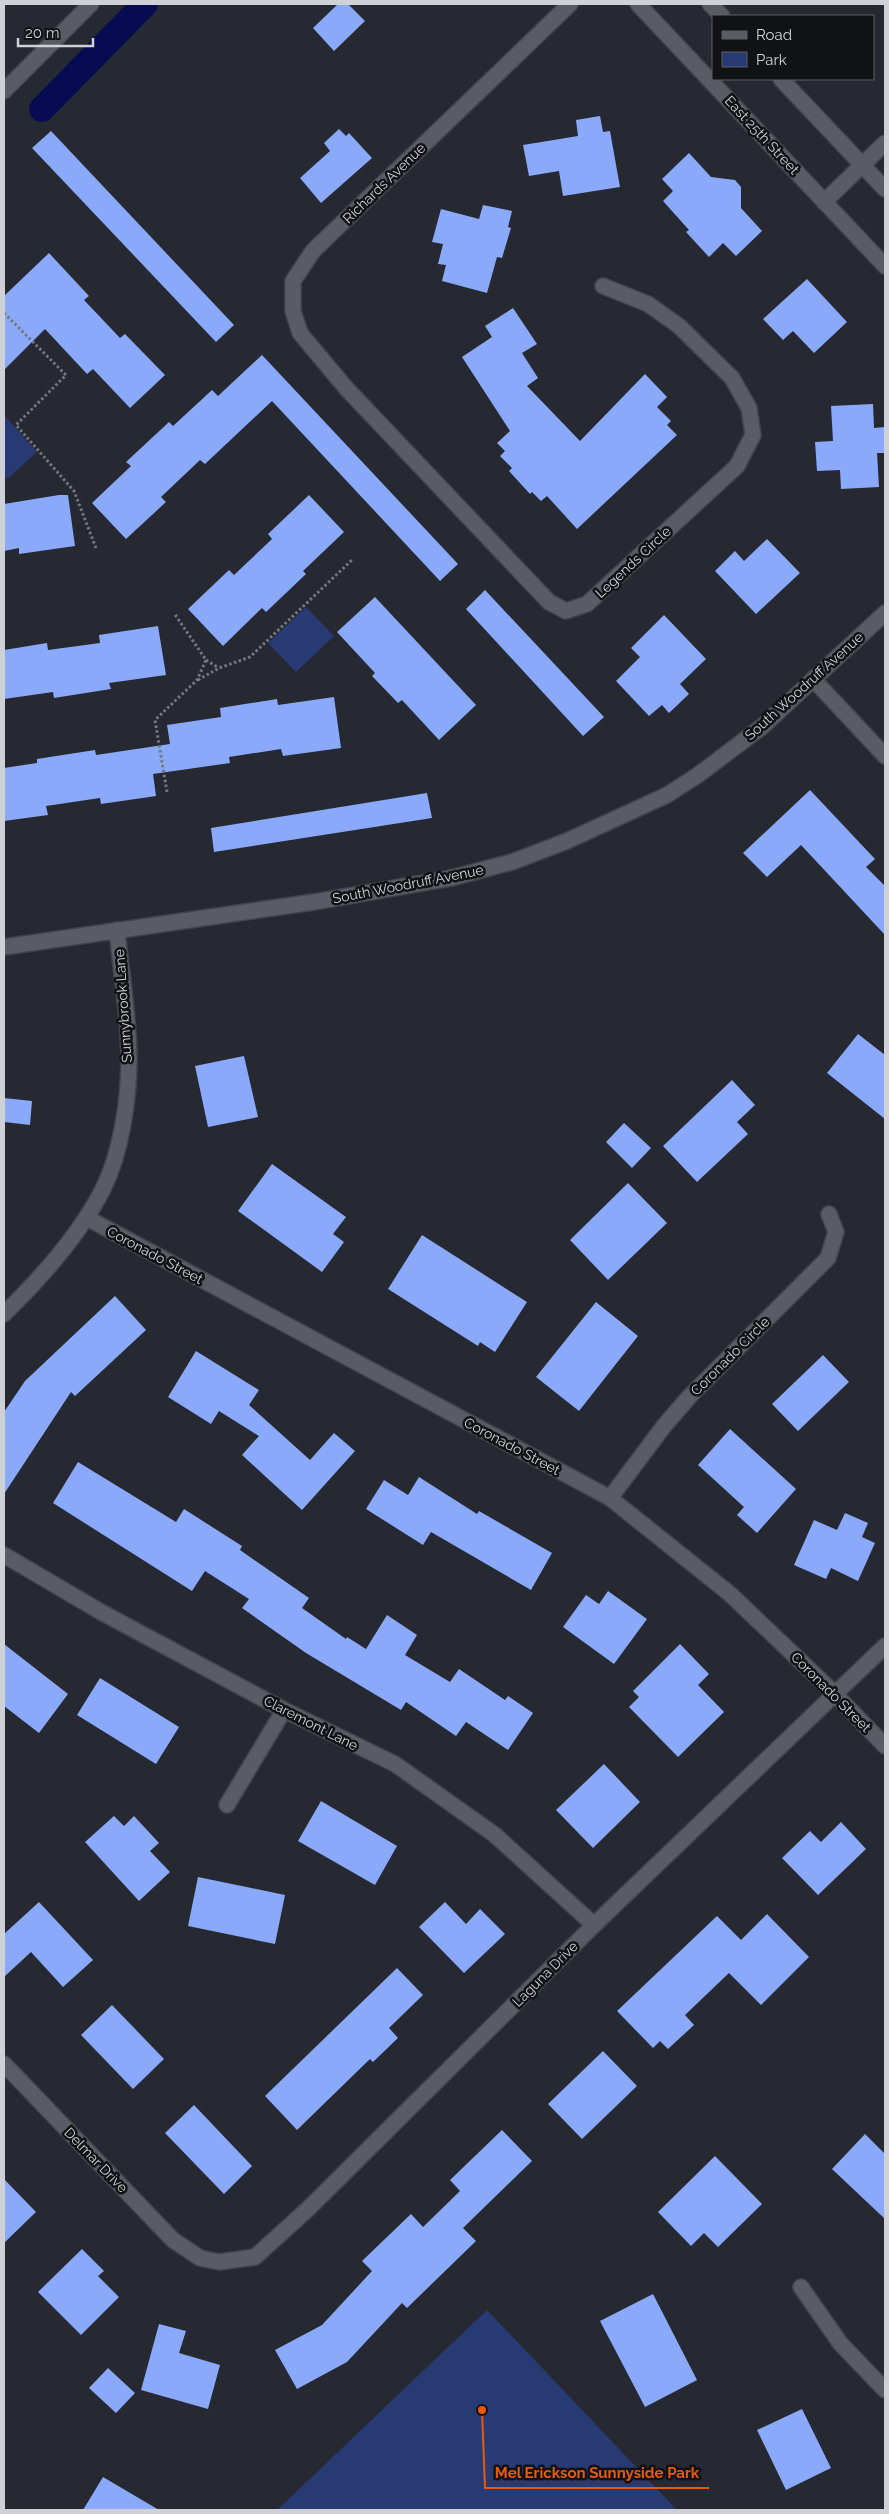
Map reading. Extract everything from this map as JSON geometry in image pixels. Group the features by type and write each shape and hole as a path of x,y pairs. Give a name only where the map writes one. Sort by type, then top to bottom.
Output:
{"street":[{"path":"4,91 91,4"},
{"name":"Richards Avenue","path":"346,388 300,333 293,311 293,281 313,251 570,4"},
{"name":"East 25th Street","path":"638,4 885,266"},
{"path":"710,4 721,15"},
{"path":"782,80 885,190"},
{"path":"824,202 885,144"},
{"name":"Legends Circle","path":"346,388 549,602 566,611 587,604 737,466 753,435 749,408 732,378 679,326 648,304 603,286"},
{"name":"South Woodruff Avenue","path":"4,947 314,902 451,878 512,862 567,841 667,795 763,726 885,613"},
{"path":"813,679 885,756"},
{"name":"Sunnybrook Lane","path":"4,1314 27,1291 87,1218 104,1188 120,1138 129,1059 117,930"},
{"name":"Coronado Circle","path":"610,1498 664,1426 689,1397 828,1258 836,1232 829,1214"},
{"name":"Coronado Street","path":"87,1218 610,1498 730,1594 885,1746"},
{"name":"Claremont Lane","path":"4,1555 101,1612 284,1710 394,1764 495,1835 594,1925"},
{"name":"Laguna Drive","path":"190,2252 200,2258 219,2262 255,2258 309,2208 594,1925 885,1646"},
{"path":"228,1804 284,1710"},
{"name":"Delmar Drive","path":"4,2064 173,2240 190,2252"},
{"path":"801,2287 840,2343 885,2390"}],"path":[{"path":"4,313 66,375 16,425 74,491 96,548"},
{"path":"168,792 155,720 198,680 219,668 250,657 353,559"},
{"path":"174,613 206,660 219,668"},
{"path":"198,680 206,660"}],"green space":[{"path":"4,415 37,452 7,479 4,475"},
{"path":"306,607 334,636 296,672 268,643"},
{"path":"487,2310 677,2510 277,2510"}],"building":[{"path":"338,4 348,4 365,21 334,51 313,28"},
{"path":"600,116 603,132 610,131 620,187 563,196 559,171 529,176 523,145 578,136 576,120"},
{"path":"339,129 346,136 349,133 372,158 321,203 300,178 330,151 324,143"},
{"path":"51,131 234,325 216,342 32,148"},
{"path":"689,153 711,177 735,180 741,187 741,208 762,231 736,256 723,243 709,257 686,232 689,230 663,201 673,191 662,179"},
{"path":"483,205 512,211 508,227 511,228 502,258 497,257 487,293 442,281 446,265 438,264 443,244 432,242 441,209 479,219"},
{"path":"49,253 89,296 84,300 120,338 125,334 165,375 130,408 93,369 87,374 45,329 4,370 4,296"},
{"path":"807,279 847,322 814,353 793,331 783,340 763,319"},
{"path":"513,308 537,344 522,353 538,378 527,386 580,441 645,374 667,397 657,407 671,421 667,425 677,435 577,529 547,496 541,501 532,492 530,494 509,471 512,468 500,456 505,451 497,443 510,431 462,357 492,337 485,326"},
{"path":"262,355 458,564 440,581 272,401 205,464 200,460 161,497 166,502 126,539 92,503 131,466 126,462 169,422 173,426 212,390 218,396"},
{"path":"873,404 874,428 885,427 885,453 877,453 879,487 841,489 840,470 817,471 815,442 833,441 831,406"},
{"path":"68,495 75,546 19,554 19,548 4,551 4,504"},
{"path":"309,495 344,532 303,571 306,574 266,612 262,608 223,646 188,609 229,570 234,575 272,539 268,534"},
{"path":"767,539 800,573 756,614 715,571 735,551 744,561"},
{"path":"485,590 604,717 583,736 466,609"},
{"path":"375,597 476,705 439,740 402,700 398,703 372,676 375,673 337,632"},
{"path":"664,615 706,659 680,684 689,694 669,713 662,705 649,716 616,681 640,657 631,648"},
{"path":"158,626 166,675 109,683 111,689 54,698 53,692 4,699 4,650 47,643 48,650 100,643 99,635"},
{"path":"334,697 341,748 283,756 281,749 229,757 230,763 153,774 156,796 101,804 100,798 46,806 48,815 4,821 4,768 37,763 37,759 95,750 96,755 170,744 167,725 221,717 220,708 277,699 278,705"},
{"path":"810,790 875,859 866,867 885,886 885,935 801,845 767,877 743,853"},
{"path":"427,793 432,818 214,852 211,828"},
{"path":"858,1034 885,1055 885,1119 827,1073"},
{"path":"244,1056 258,1117 208,1127 195,1066"},
{"path":"732,1080 755,1105 737,1122 748,1134 697,1182 663,1146"},
{"path":"4,1098 32,1101 30,1125 4,1122"},
{"path":"624,1123 651,1148 632,1168 606,1142"},
{"path":"272,1164 346,1217 333,1234 344,1242 322,1272 238,1211"},
{"path":"628,1183 667,1223 608,1280 570,1240"},
{"path":"422,1235 527,1302 495,1352 480,1342 478,1346 388,1289"},
{"path":"115,1296 146,1330 75,1396 71,1392 4,1494 4,1412 25,1381"},
{"path":"596,1302 638,1336 579,1411 536,1377"},
{"path":"196,1351 259,1390 249,1405 310,1460 334,1433 355,1451 302,1510 242,1455 259,1436 219,1411 211,1424 168,1397"},
{"path":"823,1355 849,1382 798,1431 772,1404"},
{"path":"730,1429 796,1489 757,1533 737,1515 744,1507 698,1465"},
{"path":"78,1462 176,1522 184,1509 242,1546 240,1550 309,1598 302,1608 346,1639 347,1637 366,1649 387,1615 417,1635 405,1655 450,1682 459,1669 505,1700 508,1696 533,1713 508,1750 466,1722 456,1736 406,1702 401,1710 306,1653 242,1608 249,1599 205,1571 192,1591 53,1503"},
{"path":"419,1477 477,1514 479,1511 552,1553 531,1590 431,1532 423,1545 366,1509 384,1480 408,1495"},
{"path":"845,1513 868,1523 862,1537 875,1543 858,1581 831,1568 826,1579 794,1565 814,1520 837,1530"},
{"path":"608,1591 647,1619 614,1664 563,1627 586,1595 599,1604"},
{"path":"4,1644 68,1694 39,1733 4,1706"},
{"path":"680,1644 709,1674 698,1685 724,1712 678,1757 629,1707 639,1697 633,1691"},
{"path":"100,1678 179,1727 156,1764 77,1715"},
{"path":"604,1764 640,1802 593,1848 556,1810"},
{"path":"321,1801 397,1846 375,1885 298,1841"},
{"path":"114,1816 124,1826 134,1816 159,1843 150,1851 170,1872 139,1901 85,1842"},
{"path":"841,1822 866,1849 818,1895 782,1858 810,1831 821,1842"},
{"path":"198,1877 285,1895 275,1944 188,1926"},
{"path":"39,1902 93,1960 63,1987 31,1952 4,1977 4,1934"},
{"path":"445,1902 466,1924 480,1909 505,1934 464,1973 419,1927"},
{"path":"767,1914 809,1957 761,2005 729,1973 685,2015 694,2025 668,2049 660,2041 653,2048 617,2011 717,1916 741,1940"},
{"path":"397,1968 423,1995 389,2028 398,2038 373,2062 370,2059 297,2130 265,2096"},
{"path":"112,2005 164,2059 133,2089 81,2035"},
{"path":"603,2051 637,2086 582,2139 548,2104"},
{"path":"194,2105 252,2166 224,2194 165,2133"},
{"path":"502,2130 532,2161 463,2228 476,2241 407,2308 402,2303 347,2362 297,2389 275,2350 322,2325 372,2271 362,2261 411,2214 423,2227 460,2191 450,2180"},
{"path":"865,2134 885,2154 885,2219 832,2169"},
{"path":"715,2156 762,2204 718,2247 704,2233 691,2246 658,2212"},
{"path":"4,2179 36,2212 4,2243"},
{"path":"82,2249 104,2271 98,2276 119,2297 81,2335 38,2292"},
{"path":"653,2294 697,2380 645,2407 600,2321"},
{"path":"159,2324 186,2331 179,2353 220,2365 208,2409 141,2390"},
{"path":"108,2368 135,2393 116,2413 89,2388"},
{"path":"802,2409 831,2468 786,2490 757,2430"},
{"path":"103,2477 159,2510 83,2510"}],"waterway":[{"path":"42,109 145,4"}],"place":[{"name":"Mel Erickson Sunnyside Park","path":"482,2410"}]}
